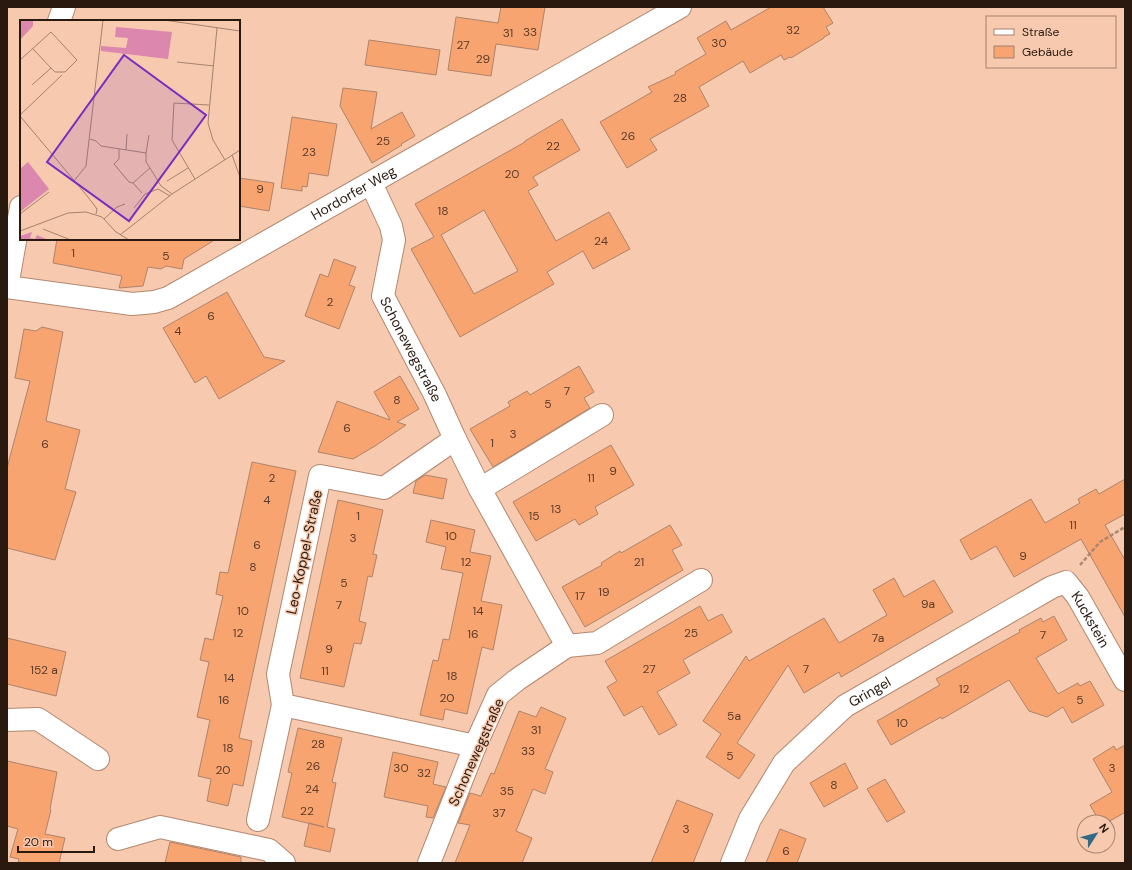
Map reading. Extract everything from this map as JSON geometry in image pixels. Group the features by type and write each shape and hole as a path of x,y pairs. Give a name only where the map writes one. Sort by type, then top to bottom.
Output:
{"street":[{"path":"59,20 64,7"},
{"name":"Hordorfer Weg","path":"7,287 132,304 154,302 168,298 680,7"},
{"name":"Schonewegstraße","path":"371,183 391,226 394,240 383,296 435,395 455,440 480,489 567,646"},
{"path":"7,287 20,213"},
{"path":"480,489 602,416"},
{"name":"Leo-Koppel-Straße","path":"258,820 283,705 278,674 320,476 384,488 455,440"},
{"name":"Schonewegstraße","path":"429,863 475,746 498,695 567,646 597,643 701,580"},
{"name":"Kuckstein","path":"1066,582 1078,597 1125,680"},
{"name":"Gringel","path":"732,863 750,819 784,763 845,706 1052,587 1066,582"},
{"path":"283,705 475,746"},
{"path":"7,720 38,719 98,759"},
{"path":"118,838 160,828 269,850 284,863"}],"path":[{"path":"1066,582 1100,542 1125,527"}],"building":[{"path":"501,7 545,7 538,50 496,44 491,76 448,70 456,17 498,23"},
{"path":"771,7 823,7 833,23 826,27 830,34 791,58 790,57 784,60 781,55 750,73 743,61 699,87 709,106 650,139 657,150 627,168 600,122 652,92 648,87 676,74 675,72 706,54 697,38 726,21 731,30"},
{"path":"369,40 440,50 436,75 365,65"},
{"path":"343,88 377,92 371,129 402,112 415,136 372,163 340,106"},
{"path":"292,117 337,124 328,176 309,173 307,187 302,186 302,191 281,188"},
{"path":"562,119 580,150 533,177 538,185 528,191 556,241 609,212 630,249 593,269 583,251 547,272 554,284 460,337 411,249 434,237 415,204","holes":["484,210 518,271 474,294 441,235"]},
{"path":"240,178 274,183 269,211 240,206"},
{"path":"57,240 214,240 184,259 182,269 166,266 161,269 148,267 143,286 119,288 122,276 53,263"},
{"path":"334,259 356,267 349,285 355,287 339,329 305,316 320,274 328,277"},
{"path":"227,292 264,357 285,361 219,399 206,376 195,383 163,328"},
{"path":"42,327 63,332 46,421 80,430 65,489 76,492 55,560 7,548 7,468 30,381 15,378 24,329 36,331"},
{"path":"579,366 594,392 584,398 590,408 493,467 470,429 510,406 508,402 527,391 530,395"},
{"path":"400,376 419,409 397,422 406,425 353,459 318,452 337,401 390,420 374,392"},
{"path":"611,445 634,485 595,507 598,514 579,525 575,519 536,541 513,502"},
{"path":"252,462 296,471 239,738 252,741 243,786 233,784 228,806 207,801 211,779 198,776 210,720 197,717 209,662 200,660 205,638 213,640 223,596 216,594 220,572 228,573"},
{"path":"425,475 447,479 443,499 413,493 416,481"},
{"path":"1125,479 1125,514 1105,525 1125,560 1125,617 1081,539 1014,577 996,546 971,560 960,540 1031,499 1045,523 1080,503 1078,499 1096,489 1099,494"},
{"path":"338,500 383,510 373,554 377,555 372,577 368,576 359,621 366,623 361,644 354,643 344,687 300,678"},
{"path":"431,520 475,530 470,552 491,556 481,601 502,605 493,650 482,647 467,714 445,709 443,720 420,715 433,660 438,661 443,639 449,640 463,573 441,569 446,547 426,542"},
{"path":"670,525 682,545 672,550 683,570 585,627 562,587 602,565 601,563 620,551 621,553"},
{"path":"894,578 904,597 934,580 953,612 841,677 839,672 804,693 788,665 737,743 755,755 739,779 706,757 721,734 703,721 746,656 749,661 824,618 839,643 887,615 873,590"},
{"path":"700,606 708,621 722,614 732,632 683,660 690,673 657,692 677,725 659,735 642,706 624,716 607,687 617,681 605,661"},
{"path":"1054,616 1067,640 1036,658 1058,694 1078,683 1080,686 1090,681 1104,705 1072,723 1063,707 1047,717 1029,711 1009,680 942,719 941,717 891,745 877,721 940,685 936,679 1020,632 1019,630 1041,618 1043,622"},
{"path":"7,638 66,652 56,696 7,684"},
{"path":"541,707 566,718 545,769 553,772 545,794 533,789 516,831 532,838 522,863 455,863 470,825 458,823 470,793 481,796 491,773 494,774 519,711 536,717"},
{"path":"298,728 342,738 332,782 336,783 327,827 335,829 330,852 304,846 309,823 282,817 292,773 288,772"},
{"path":"1125,745 1125,814 1124,813 1116,818 1116,814 1095,814 1090,805 1112,792 1093,759 1114,746 1116,750"},
{"path":"393,752 438,762 433,784 446,787 433,818 426,817 428,806 384,797"},
{"path":"7,761 57,772 51,810 45,834 65,838 59,863 18,863 19,859 10,857 18,829 7,826"},
{"path":"845,763 858,788 824,807 810,783"},
{"path":"885,779 905,812 887,822 867,789"},
{"path":"677,800 713,814 693,863 651,863"},
{"path":"780,829 806,839 797,863 766,863"},
{"path":"170,842 241,857 241,863 165,863"}]}
